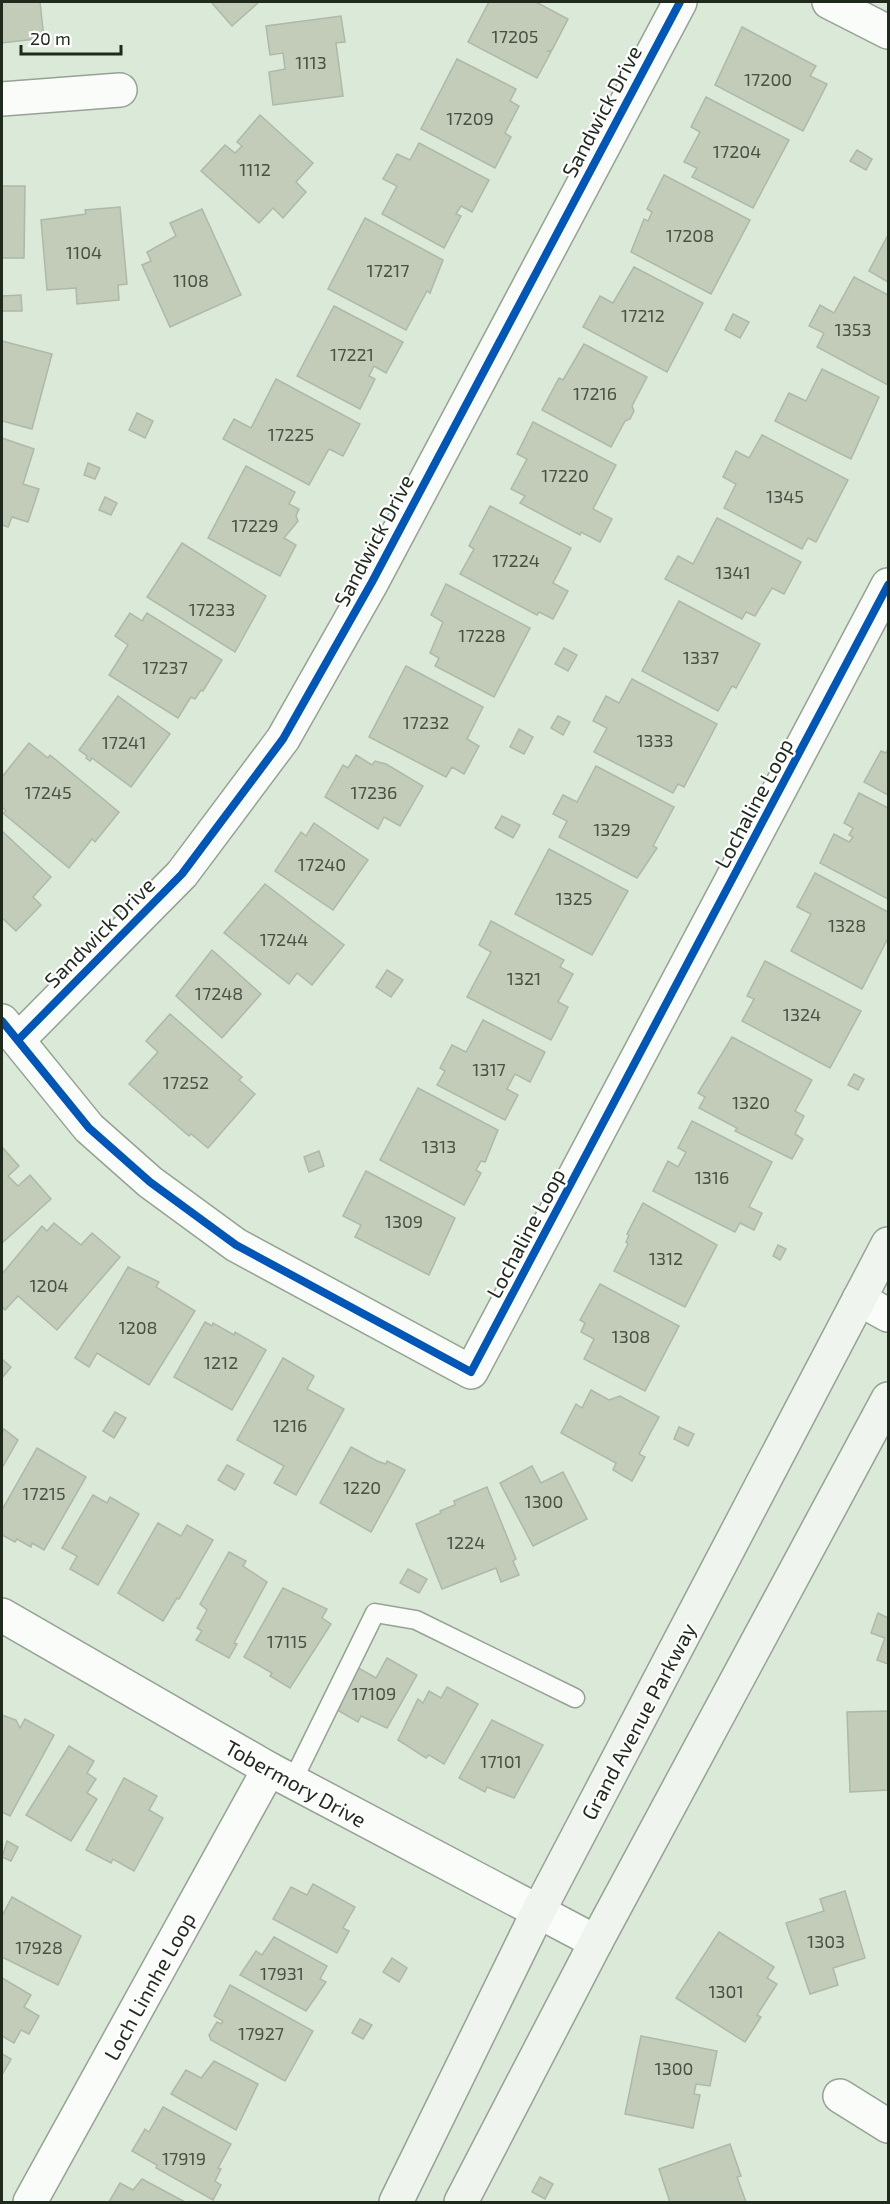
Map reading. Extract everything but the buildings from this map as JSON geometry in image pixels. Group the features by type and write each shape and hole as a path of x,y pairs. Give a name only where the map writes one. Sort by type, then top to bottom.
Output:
{"main road":[{"name":"Grand Avenue Parkway","path":"396,2202 538,1912 888,1244"},
{"path":"461,2202 596,1941 888,1399"}],"street":[{"name":"Sandwick Drive","path":"10,1031 182,874 283,740 372,582 680,2"},
{"path":"829,2 888,32"},
{"path":"2,99 120,90"},
{"name":"Lochaline Loop","path":"10,1031 89,1128 150,1182 236,1245 471,1372 888,585"},
{"path":"859,1299 888,1315"},
{"name":"Tobermory Drive","path":"2,1615 280,1776 596,1941"},
{"name":"Loch Linnhe Loop","path":"30,2202 280,1776"},
{"path":"840,2096 888,2126"}],"lane":[{"path":"280,1776 375,1613 416,1620 575,1698"}],"cycle path":[{"path":"18,1040 182,874 283,739 372,582 680,2"},
{"path":"2,1021 89,1128 150,1182 236,1245 471,1372 888,585"}]}
